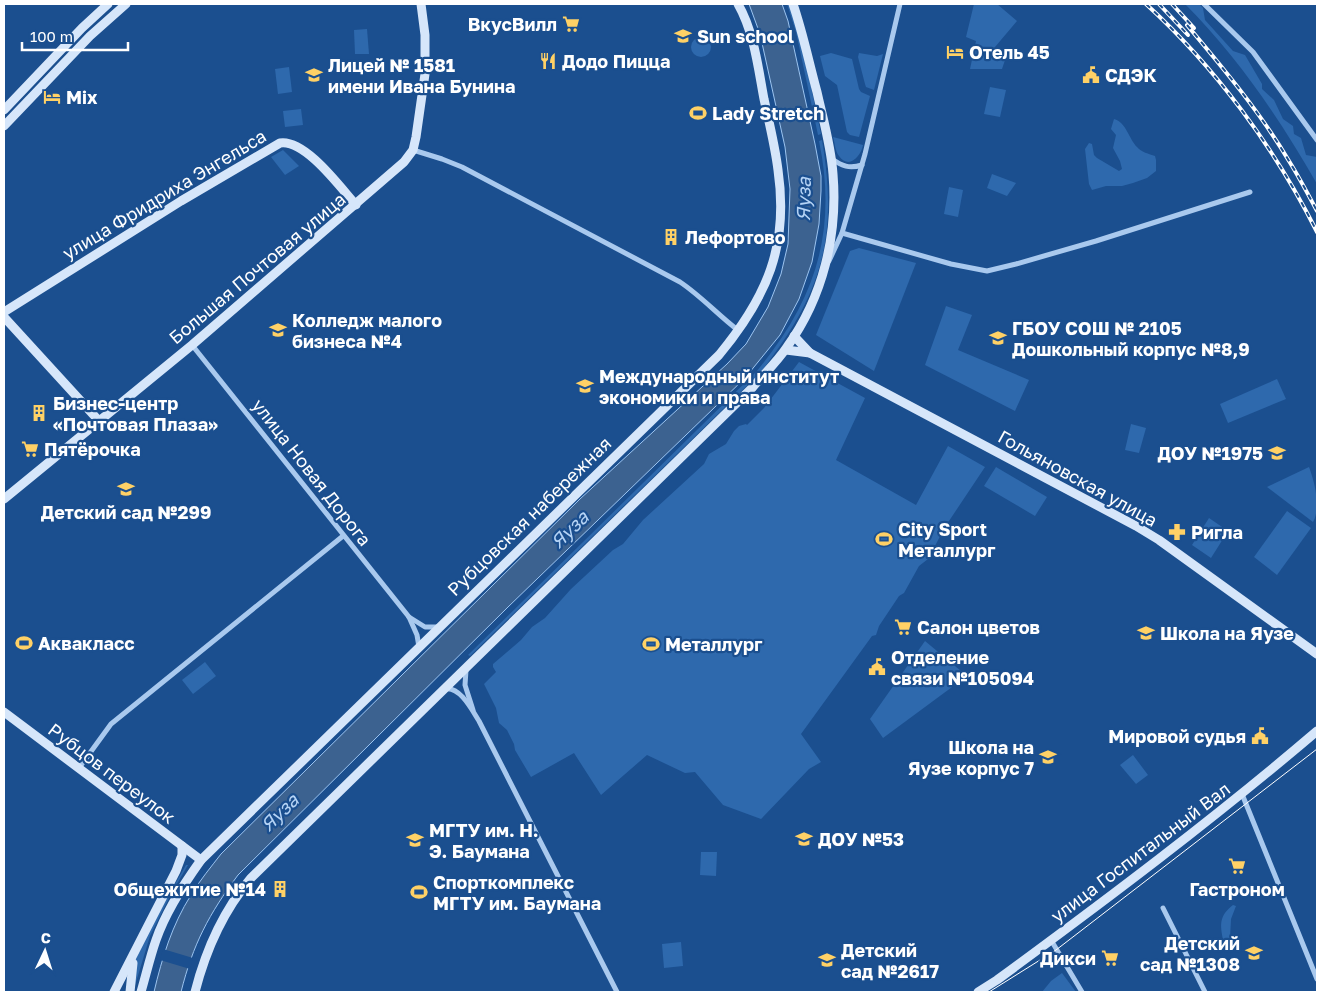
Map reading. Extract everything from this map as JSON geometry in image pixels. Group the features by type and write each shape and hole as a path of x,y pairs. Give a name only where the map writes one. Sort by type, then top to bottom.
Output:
{"main road":[{"path":"4,110 78,32 108,4"},
{"path":"4,126 90,36 126,4"},
{"path":"413,150 426,59 421,4"},
{"name":"Рубцовская набережная","path":"141,992 156,938 177,896 201,860 719,355 739,331 757,303 775,258 780,227 780,195 774,150 754,49 746,21 738,4"},
{"path":"196,992 206,955 220,923 238,894 258,871 752,388 786,350 809,309 824,270 832,234 834,190 832,159 800,24 793,4"},
{"name":"улица Фридриха Энгельса","path":"4,312 181,201 280,143 290,143 310,156 356,205"},
{"name":"Большая Почтовая улица","path":"4,499 192,345 356,205 404,162 413,150"},
{"path":"4,317 100,422"},
{"name":"Гольяновская улица","path":"794,336 810,353 1136,526 1159,540 1317,654"},
{"name":"Гольяновская улица","path":"786,350 810,353"},
{"name":"Рубцов переулок","path":"4,712 201,860"},
{"name":"улица Госпитальный Вал","path":"978,992 1051,940 1242,794 1317,731"},
{"path":"114,992 168,888 181,858 182,846"},
{"path":"168,888 193,871"},
{"path":"130,992 132,965 138,946"}],"street":[{"path":"824,270 842,233 862,165 900,4"},
{"path":"1204,4 1253,52 1317,140"},
{"path":"413,150 462,167 680,282 703,299 721,318 739,331"},
{"path":"832,159 842,166 852,168 862,165"},
{"path":"842,233 951,264 988,271 1096,241 1250,192"},
{"name":"улица Новая Дорога","path":"192,345 409,617 417,635 419,647"},
{"path":"79,768 111,724 343,536"},
{"name":"улица Новая Дорога","path":"409,617 425,627 438,627"},
{"path":"466,666 465,685 474,712 617,992"},
{"path":"442,690 449,688 456,690 474,712"},
{"path":"1242,794 1317,979"},
{"path":"1162,908 1206,992"},
{"path":"1051,940 1082,992"}],"shaded area":[{"path":"787,4 790,4 799,30 821,134 818,135 796,32"},
{"path":"974,4 997,4 1017,21 995,47 1007,54 1002,69 970,69 976,41 966,37"},
{"path":"1185,4 1199,4 1203,8 1205,20 1233,51 1245,55 1262,84 1262,89 1274,100 1283,119 1293,126 1294,134 1301,138 1306,155 1317,157 1317,184 1257,89 1222,45"},
{"path":"367,29 369,54 355,54 354,30"},
{"path":"701,37 708,40 711,47 708,54 701,57 694,54 691,47 694,40"},
{"path":"831,53 852,59 859,89 870,96 859,137 850,135 847,132 837,85 825,76 820,56"},
{"path":"859,53 877,56 883,54 874,90 866,87 858,57"},
{"path":"289,67 292,92 278,94 275,69"},
{"path":"990,87 1006,90 1000,117 984,114"},
{"path":"301,109 303,125 285,127 283,111"},
{"path":"1114,119 1122,124 1139,149 1155,156 1156,171 1147,178 1133,183 1122,186 1106,186 1092,190 1089,184 1085,149 1089,143 1092,144 1094,155 1097,158 1119,171 1122,169 1113,148 1116,135 1111,129"},
{"path":"833,137 863,145 860,153 850,162 843,160 837,152"},
{"path":"822,140 827,175 828,207 826,237 811,291 798,318 781,345 760,373 470,656 468,655 756,372 776,345 793,319 807,292 817,264 823,235 825,206 824,174 819,141"},
{"path":"283,150 299,166 285,175 271,157"},
{"path":"992,174 1016,183 1007,196 987,188"},
{"path":"949,187 963,190 958,217 944,214"},
{"path":"859,248 916,263 874,371 816,335 850,251"},
{"path":"946,306 972,315 958,350 1029,380 1015,411 925,365"},
{"path":"799,362 865,398 836,460 916,505 948,446 985,467 945,527 928,559 919,566 904,593 899,596 879,626 876,635 872,636 801,734 821,762 809,769 761,819 723,805 695,772 685,773 647,755 601,795 574,753 531,777 515,750 507,730 499,723 496,708 484,684 496,672 493,664 521,640 532,627 545,618 571,589 613,550 623,544 643,520 704,464 709,454 726,444 739,426 747,425 764,408"},
{"path":"1277,379 1286,399 1228,423 1220,404"},
{"path":"1131,424 1146,428 1139,453 1125,450"},
{"path":"996,467 1047,497 1035,516 984,486"},
{"path":"1309,467 1317,503 1313,522 1267,487"},
{"path":"1287,511 1311,528 1277,575 1254,557"},
{"path":"1209,518 1228,531 1211,558 1192,545"},
{"path":"925,641 967,676 883,738 870,719"},
{"path":"205,662 216,676 193,694 182,680"},
{"path":"1133,755 1148,775 1136,784 1120,765"},
{"path":"701,852 717,852 716,876 700,875"},
{"path":"186,865 188,865 150,936 133,992 133,969 140,945"},
{"path":"1233,905 1236,906 1231,919 1230,938 1226,941 1223,940 1222,921 1225,913"},
{"path":"681,942 683,966 664,968 662,944"},
{"path":"1062,973 1076,992 1042,992 1051,981"}],"water":[{"name":"Яуза","path":"749,4 782,4 788,21 821,176 819,224 812,262 799,299 780,335 745,378 508,607 238,875 203,930 191,959 181,992 154,992 164,954 178,918 194,889 221,854 580,499 727,364 746,344 768,307 781,274 788,244 790,189 785,147 760,34"}],"pier":[{"path":"163,949 193,958 190,969 160,960"}],"tram line":[{"path":"989,992 1056,950 1317,749"}],"railway":[{"path":"1146,4 1196,54 1242,110 1282,170 1317,232"},
{"path":"1159,4 1188,35"},
{"path":"1172,4 1194,28"},
{"path":"1187,25 1266,125 1293,167 1317,211"}],"place":[{"name":"ВкусВилл","path":"571,24"},
{"name":"Sun school","path":"683,36"},
{"name":"Отель 45","path":"955,52"},
{"name":"Додо Пицца","path":"548,61"},
{"name":"Лицей № 1581 имени Ивана Бунина","path":"314,75"},
{"name":"СДЭК","path":"1091,75"},
{"name":"Mix","path":"52,97"},
{"name":"Lady Stretch","path":"698,113"},
{"name":"Лефортово","path":"671,237"},
{"name":"Колледж малого бизнеса №4","path":"278,330"},
{"name":"ГБОУ СОШ № 2105 Дошкольный корпус №8,9","path":"998,338"},
{"name":"Международный институт экономики и права","path":"585,386"},
{"name":"Бизнес-центр «Почтовая Плаза»","path":"39,413"},
{"name":"Пятёрочка","path":"30,449"},
{"name":"ДОУ №1975","path":"1277,453"},
{"name":"Детский сад №299","path":"126,489"},
{"name":"Ригла","path":"1177,532"},
{"name":"City Sport Металлург","path":"884,539"},
{"name":"Салон цветов","path":"903,627"},
{"name":"Школа на Яузе","path":"1146,633"},
{"name":"Аквакласс","path":"24,643"},
{"name":"Металлург","path":"651,644"},
{"name":"Отделение связи №105094","path":"877,667"},
{"name":"Мировой судья","path":"1260,736"},
{"name":"Школа на Яузе корпус 7","path":"1048,757"},
{"name":"ДОУ №53","path":"804,839"},
{"name":"МГТУ им. Н. Э. Баумана","path":"415,840"},
{"name":"Гастроном","path":"1237,866"},
{"name":"Общежитие №14","path":"280,889"},
{"name":"Спорткомплекс МГТУ им. Баумана","path":"419,892"},
{"name":"Детский сад №1308","path":"1254,953"},
{"name":"Дикси","path":"1110,958"},
{"name":"Детский сад №2617","path":"827,960"}]}
